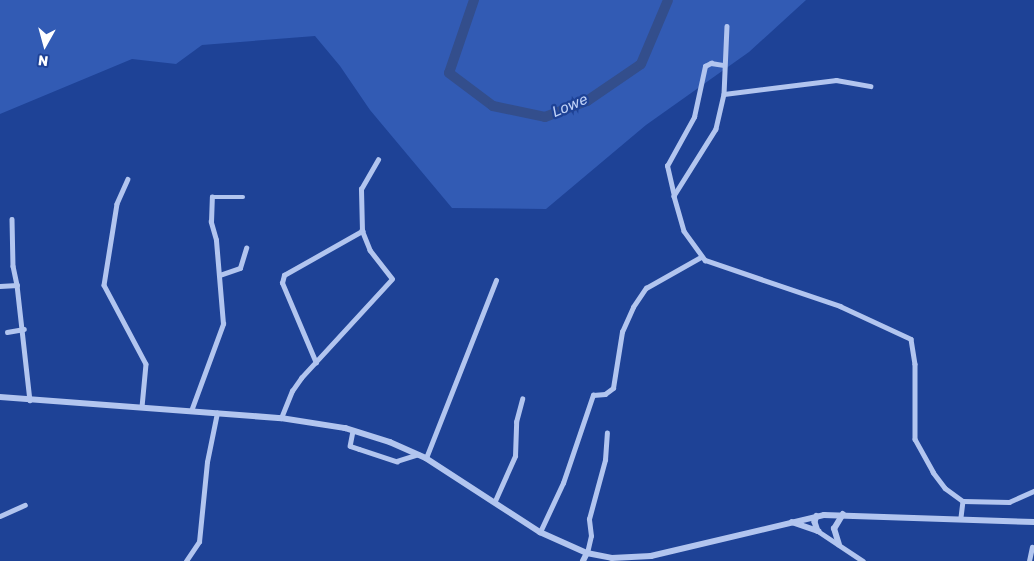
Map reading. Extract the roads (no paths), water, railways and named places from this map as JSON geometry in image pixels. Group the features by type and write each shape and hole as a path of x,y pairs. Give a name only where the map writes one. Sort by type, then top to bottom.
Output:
{"street":[{"path":"674,196 716,129 724,94 727,26"},
{"path":"724,65 711,63 705,66 694,117 667,166 684,231 701,257 840,306 910,339 915,364 916,439 933,472 946,488 963,501 1009,502 1034,491"},
{"path":"724,94 836,80 870,86"},
{"path":"282,418 292,390 392,279 370,252 362,231 361,189 378,160"},
{"path":"128,179 117,204 104,285 146,364 142,407"},
{"path":"192,411 223,324 220,275 211,222 212,197 244,198"},
{"path":"12,219 13,266 24,329 30,400"},
{"path":"316,363 282,283 284,275 362,231"},
{"path":"220,275 240,268 246,248"},
{"path":"540,532 563,483 592,395 605,394 613,388 622,332 633,306 646,288 701,257"},
{"path":"426,458 496,280"},
{"path":"0,286 17,285"},
{"path":"7,332 24,329"},
{"path":"0,397 282,418 353,431 426,458 495,501 540,532 587,553 623,559 651,556 785,522 817,516 844,514 1034,522"},
{"path":"495,501 515,456 516,422 522,399"},
{"path":"186,561 199,542 217,413"},
{"path":"353,431 350,446 400,461 418,454"},
{"path":"583,561 587,553 589,519 605,460 607,433"},
{"path":"961,518 963,501"},
{"path":"0,516 26,506"},
{"path":"839,546 834,530 844,514"},
{"path":"817,516 815,522 818,531"},
{"path":"785,522 818,531 863,561"},
{"path":"1029,561 1032,546"}],"waterway":[{"name":"Lowe","path":"474,0 449,73 493,106 545,117 587,101 641,64 668,0"}]}
